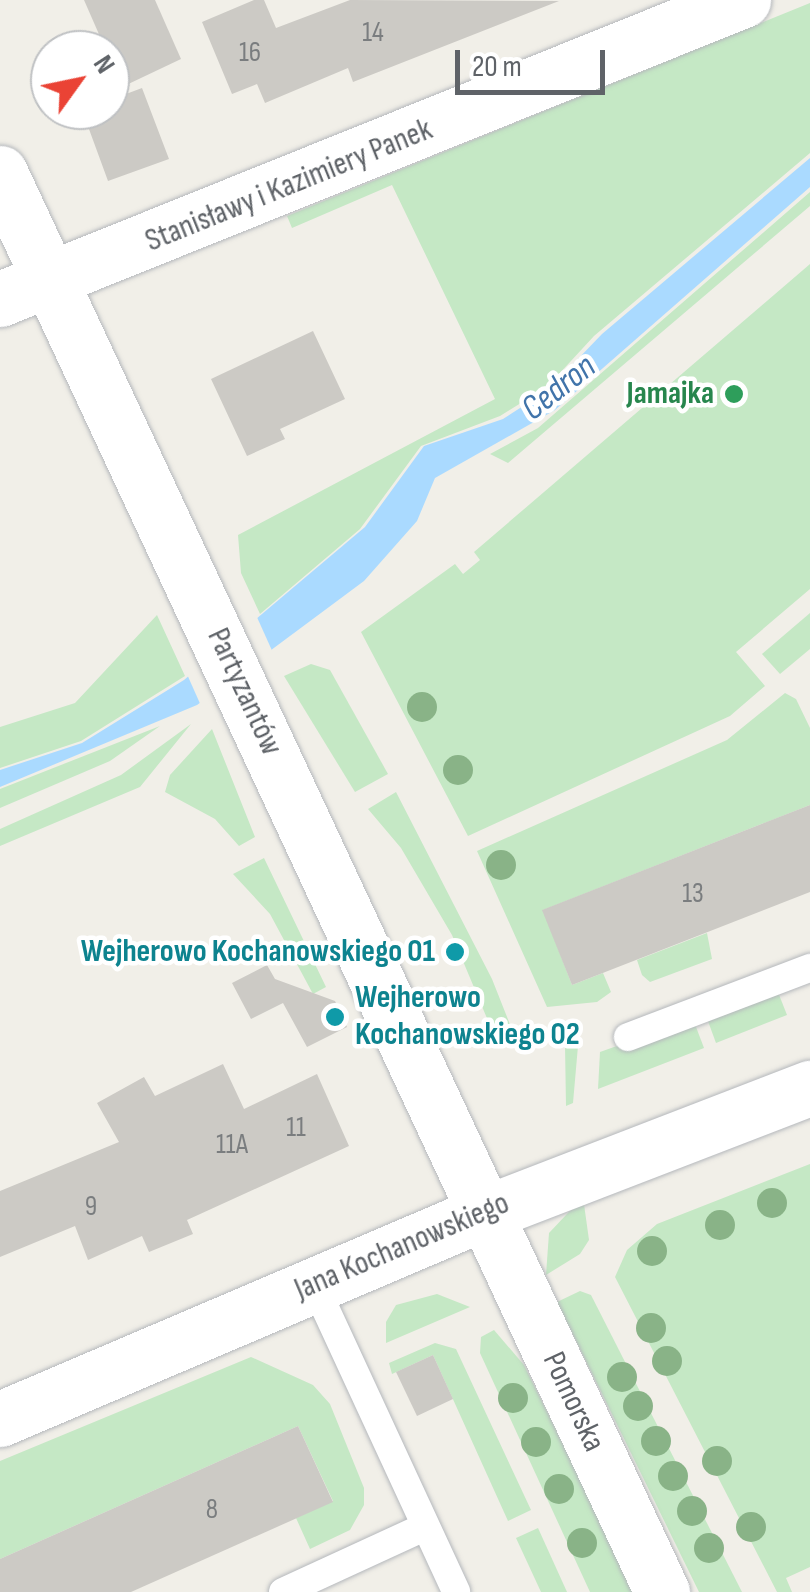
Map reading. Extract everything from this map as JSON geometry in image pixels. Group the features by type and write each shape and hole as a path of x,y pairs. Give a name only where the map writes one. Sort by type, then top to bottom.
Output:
{"street":[{"name":"Stanisławy i Kazimiery Panek","path":"0,299 51,282 743,0"},
{"name":"Partyzantów","path":"0,173 485,1212"},
{"name":"Jana Kochanowskiego","path":"0,1420 485,1212 810,1088"},
{"name":"Pomorska","path":"485,1212 662,1592"}],"lane":[{"path":"628,1037 810,968"},
{"path":"314,1284 456,1592"},
{"path":"284,1592 424,1527"}],"green space":[{"path":"810,3 810,153 594,336 547,387 500,416 421,446 360,529 260,614 241,573 238,535 495,399 392,185 292,228 287,216"},
{"path":"810,192 810,206 508,463 490,454 538,428"},
{"path":"810,264 810,589 736,652 765,686 730,716 468,836 361,632 455,564 463,574 480,560 474,552"},
{"path":"810,613 810,649 780,674 762,654"},
{"path":"157,615 185,676 81,741 0,768 0,727 75,703"},
{"path":"311,664 330,670 388,774 355,792 284,676"},
{"path":"785,693 796,699 810,728 810,805 543,910 572,985 603,973 611,992 597,1002 547,1007 477,851 727,740"},
{"path":"191,724 140,787 0,846 0,829 121,775"},
{"path":"160,726 110,761 0,808 0,789"},
{"path":"212,729 255,837 239,846 215,819 165,792 170,775"},
{"path":"396,792 492,979 511,1027 494,1035 452,935 401,848 368,809"},
{"path":"264,858 326,987 313,994 270,914 233,874"},
{"path":"707,933 712,959 650,982 642,975 637,960"},
{"path":"776,987 787,1015 716,1043 705,1013"},
{"path":"693,1019 704,1048 598,1089 600,1052"},
{"path":"580,1023 573,1103 566,1106 565,1046 555,1024"},
{"path":"810,1164 810,1567 786,1578 792,1592 777,1592 615,1277 627,1250 657,1224"},
{"path":"583,1197 589,1240 580,1254 546,1275 549,1233"},
{"path":"580,1291 591,1295 742,1592 699,1592 557,1302"},
{"path":"437,1294 470,1307 386,1343 386,1322 396,1305"},
{"path":"494,1330 524,1365 636,1592 590,1592 480,1353 481,1337"},
{"path":"435,1343 456,1349 531,1510 508,1521 433,1355 392,1374 389,1363"},
{"path":"251,1357 313,1385 330,1404 364,1488 364,1505 350,1530 310,1549 296,1518 333,1501 298,1426 0,1559 0,1461"},
{"path":"538,1528 567,1592 541,1592 516,1538"}],"water":[{"name":"Cedron","path":"810,158 810,187 555,410 435,478 417,521 364,581 197,705 0,787 0,770 82,743 184,680 365,527 424,446 503,419 548,390 602,334"}],"pier":[{"path":"256,615 274,655 202,708 186,672"}],"building":[{"path":"84,0 155,0 181,59 130,83 130,30 97,30"},
{"path":"254,0 264,0 276,28 350,0 559,1 353,82 348,68 265,103 257,84 232,94 202,22"},
{"path":"142,88 169,159 108,181 89,130 130,130 130,92"},
{"path":"313,331 345,399 280,429 285,439 247,456 211,379"},
{"path":"810,805 810,892 572,985 542,910"},
{"path":"267,965 275,979 335,1001 347,1027 307,1047 283,1003 251,1019 232,983"},
{"path":"223,1064 244,1109 317,1074 349,1146 187,1220 193,1234 149,1252 142,1236 88,1260 75,1226 0,1257 0,1191 119,1142 97,1103 144,1077 155,1096"},
{"path":"433,1355 453,1399 417,1416 396,1372"},
{"path":"298,1426 333,1502 131,1592 0,1592 0,1559"}],"place":[{"name":"Jamajka","path":"734,394"},
{"name":"Wejherowo Kochanowskiego 01","path":"455,952"},
{"name":"Wejherowo Kochanowskiego 02","path":"335,1017"}]}
